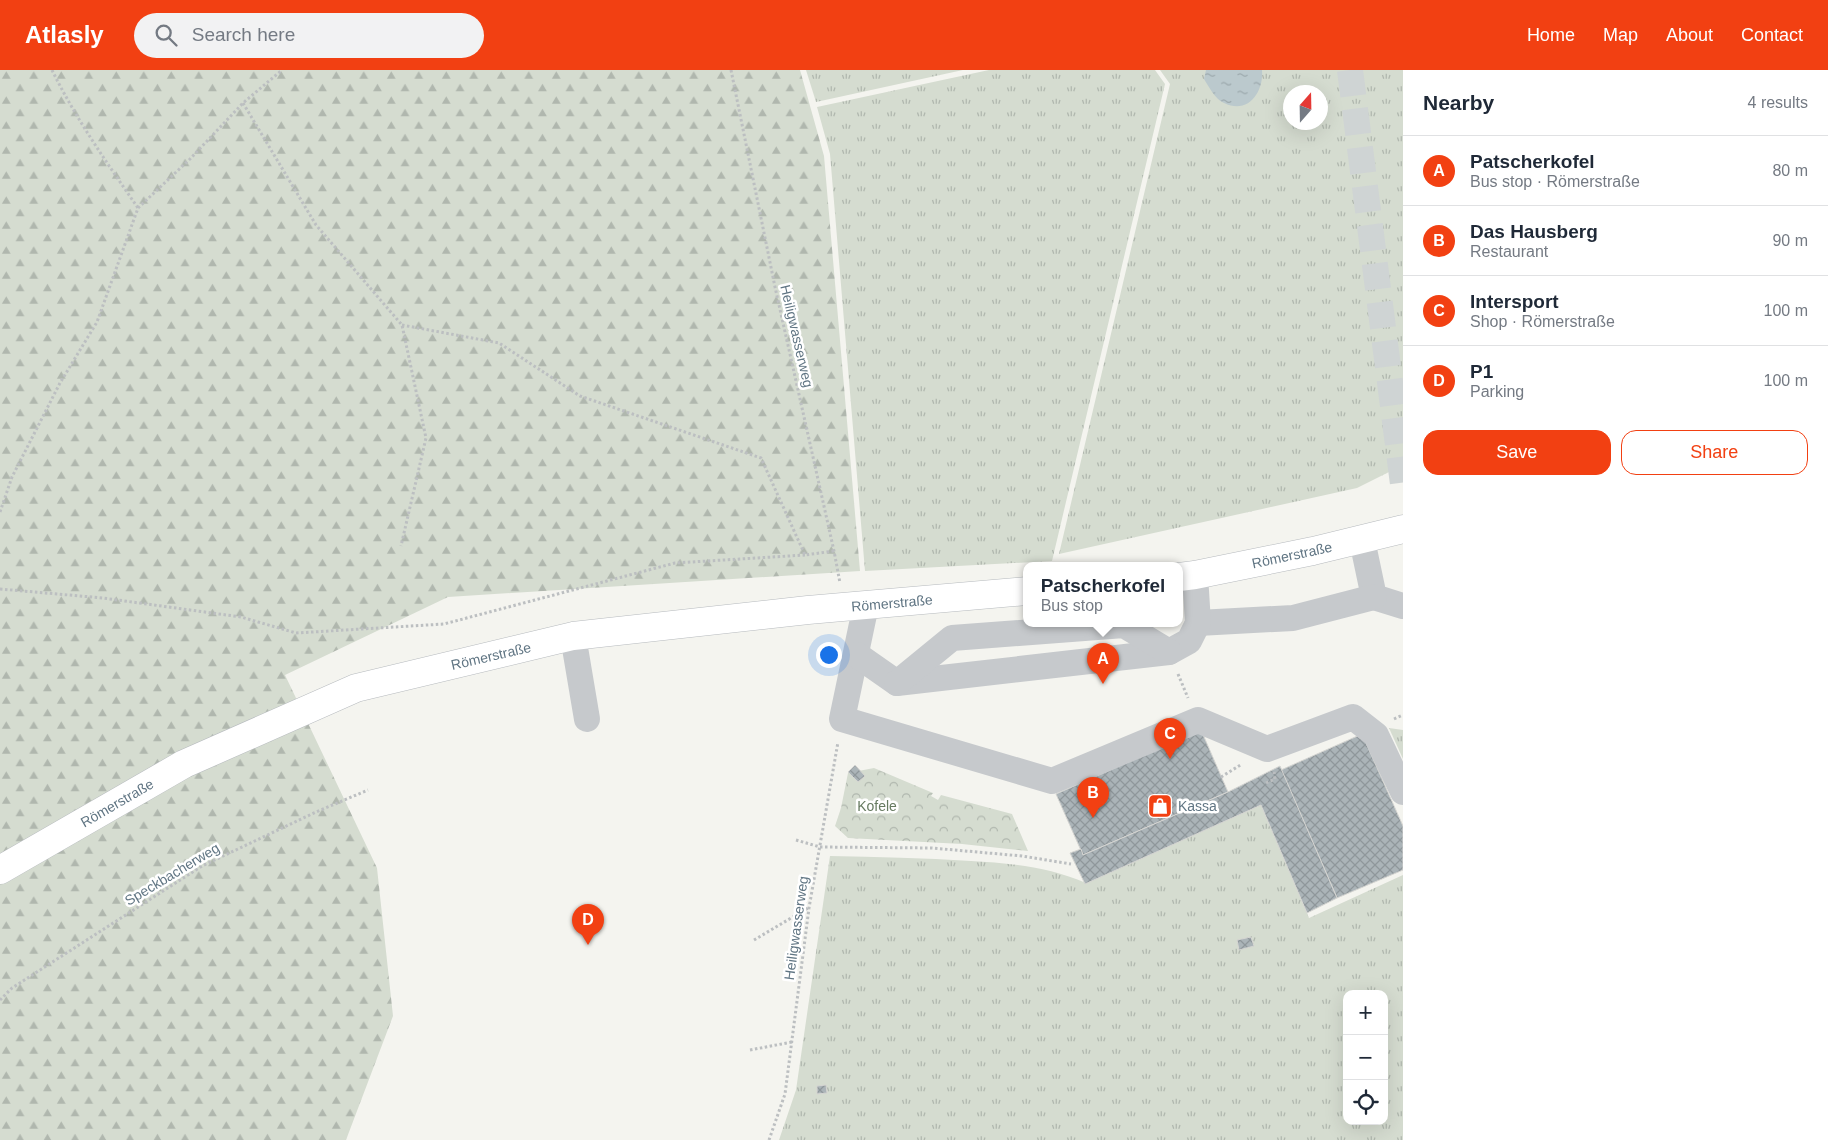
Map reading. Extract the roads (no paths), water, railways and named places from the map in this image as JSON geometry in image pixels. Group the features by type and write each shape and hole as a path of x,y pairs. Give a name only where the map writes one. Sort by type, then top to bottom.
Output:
{"main road":[{"name":"Römerstraße","path":"1187,576 1362,540 1403,528"},
{"name":"Römerstraße","path":"0,870 184,764 356,688 573,636 855,606 1023,591"}],"lane":[{"path":"1362,540 1374,597"},
{"path":"857,655 897,683 1169,652 1189,641 1198,623 1187,576"},
{"path":"1198,623 1292,618 1374,597 1403,606"},
{"path":"855,606 857,655 842,719 1052,781 1198,720 1267,749 1353,717 1376,735 1403,792"},
{"path":"897,683 952,638 1098,627"},
{"path":"1127,627 1169,652"},
{"path":"573,636 587,719"}],"water":[{"path":"1206,70 1262,70 1262,78 1253,99 1247,104 1233,106 1218,99 1212,92 1204,79"}],"tunnel":[{"path":"1350,70 1403,484"}],"place":[{"name":"Patscherkofel","path":"1103,684"},
{"name":"Intersport","path":"1170,759"},
{"name":"Kassa","path":"1160,806"},
{"name":"Das Hausberg","path":"1093,818"},
{"name":"P1","path":"588,945"}],"park label":[{"name":"Kofele","path":"877,806"}]}
